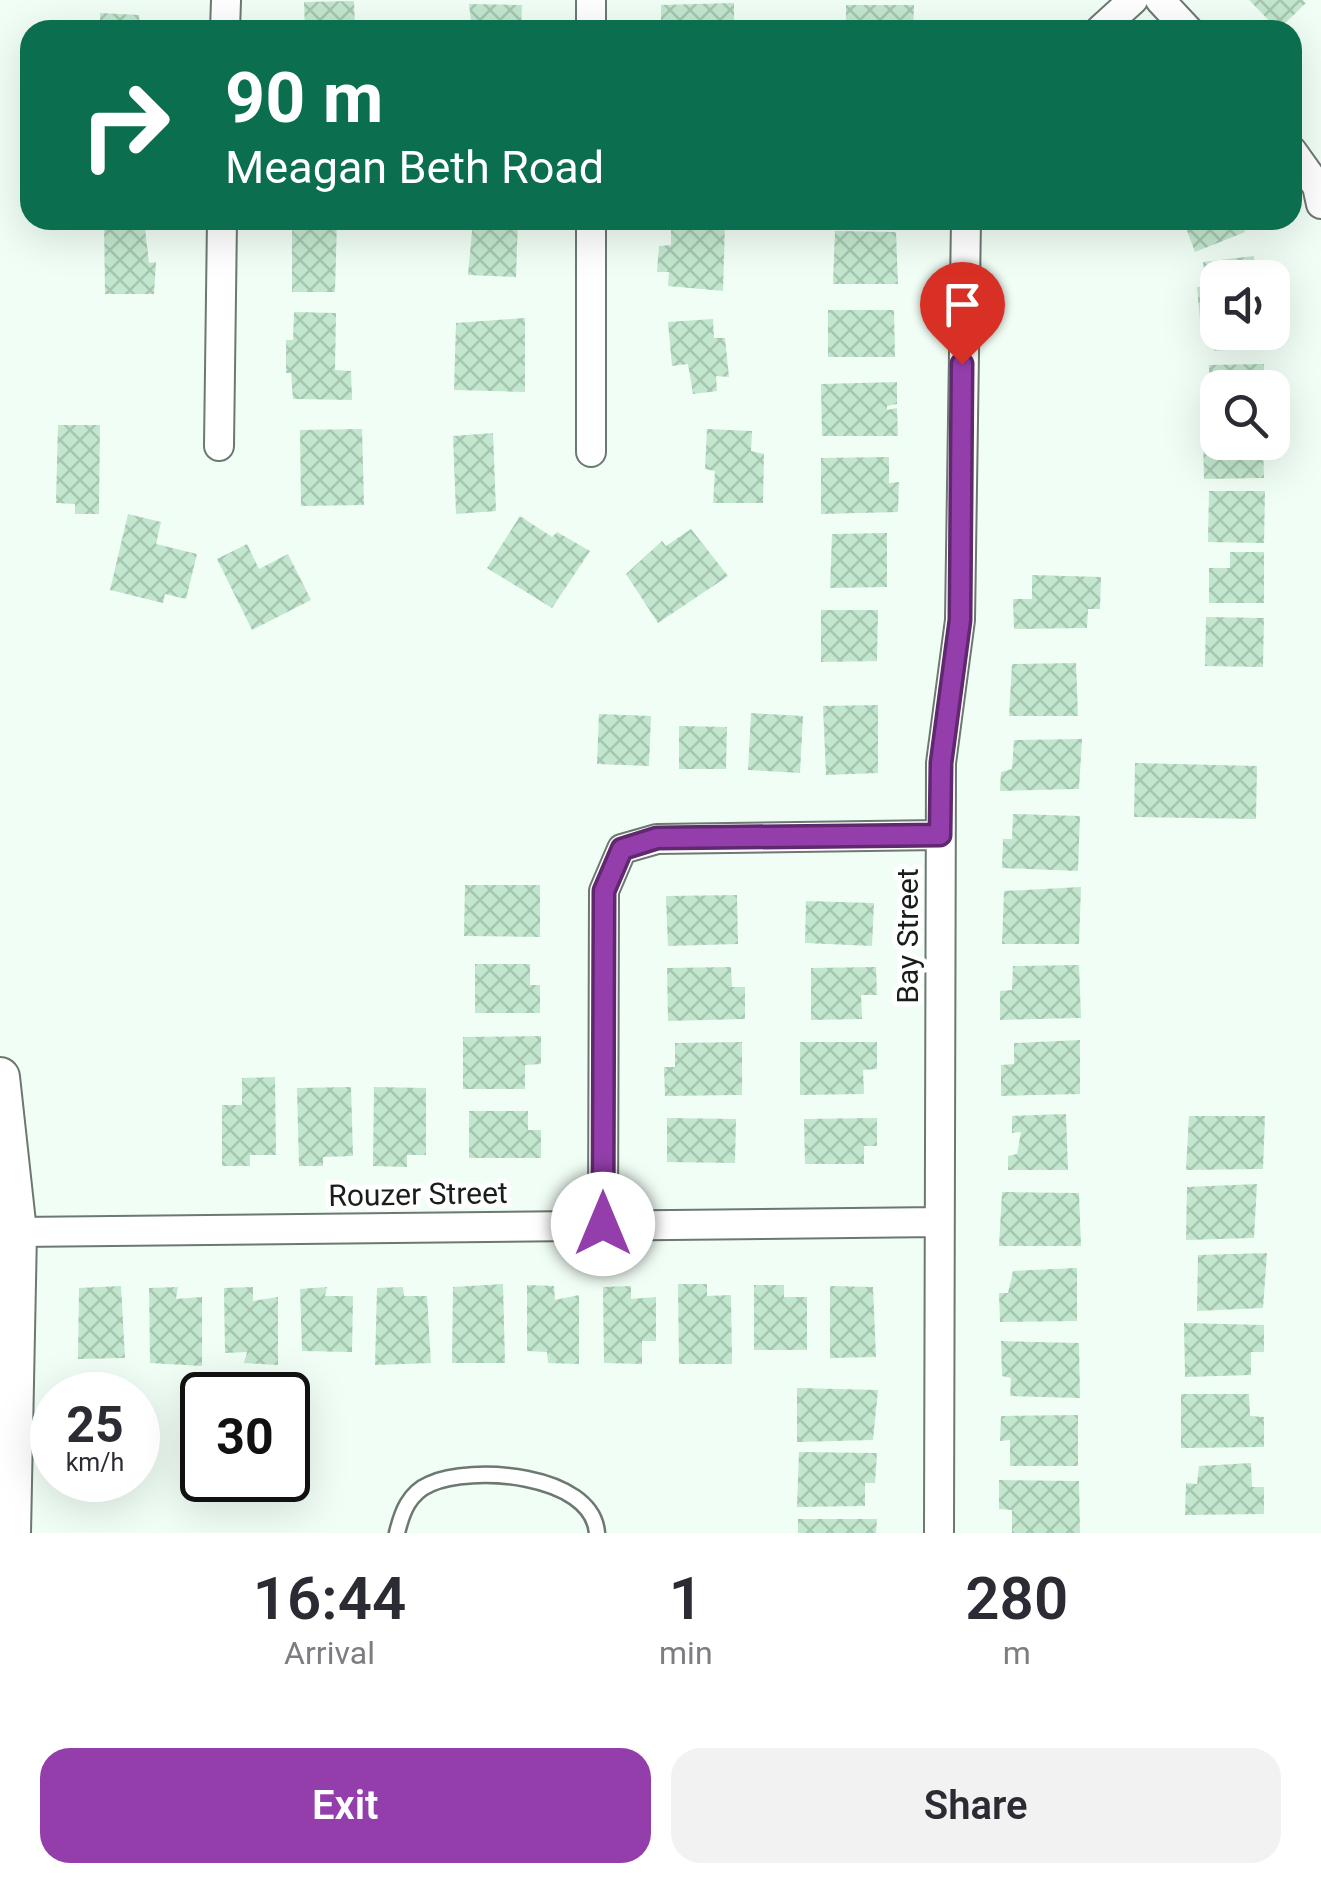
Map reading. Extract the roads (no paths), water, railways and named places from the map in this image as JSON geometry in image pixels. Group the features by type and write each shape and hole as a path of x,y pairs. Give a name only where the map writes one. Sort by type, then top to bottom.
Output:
{"street":[{"path":"1111,20 1134,0"},
{"path":"1160,0 1179,20"},
{"path":"1302,165 1317,186 1321,204"},
{"path":"219,446 222,230"},
{"path":"591,230 592,452"},
{"name":"Bay Street","path":"939,1533 941,763 960,620 966,230"},
{"path":"603,1224 604,891 622,849 657,838 940,835"},
{"path":"0,1076 18,1232 11,1533"},
{"name":"Rouzer Street","path":"18,1232 939,1222"}],"lane":[{"path":"397,1533 403,1507 428,1484 457,1477 549,1481 581,1499 596,1520 597,1533"}]}
